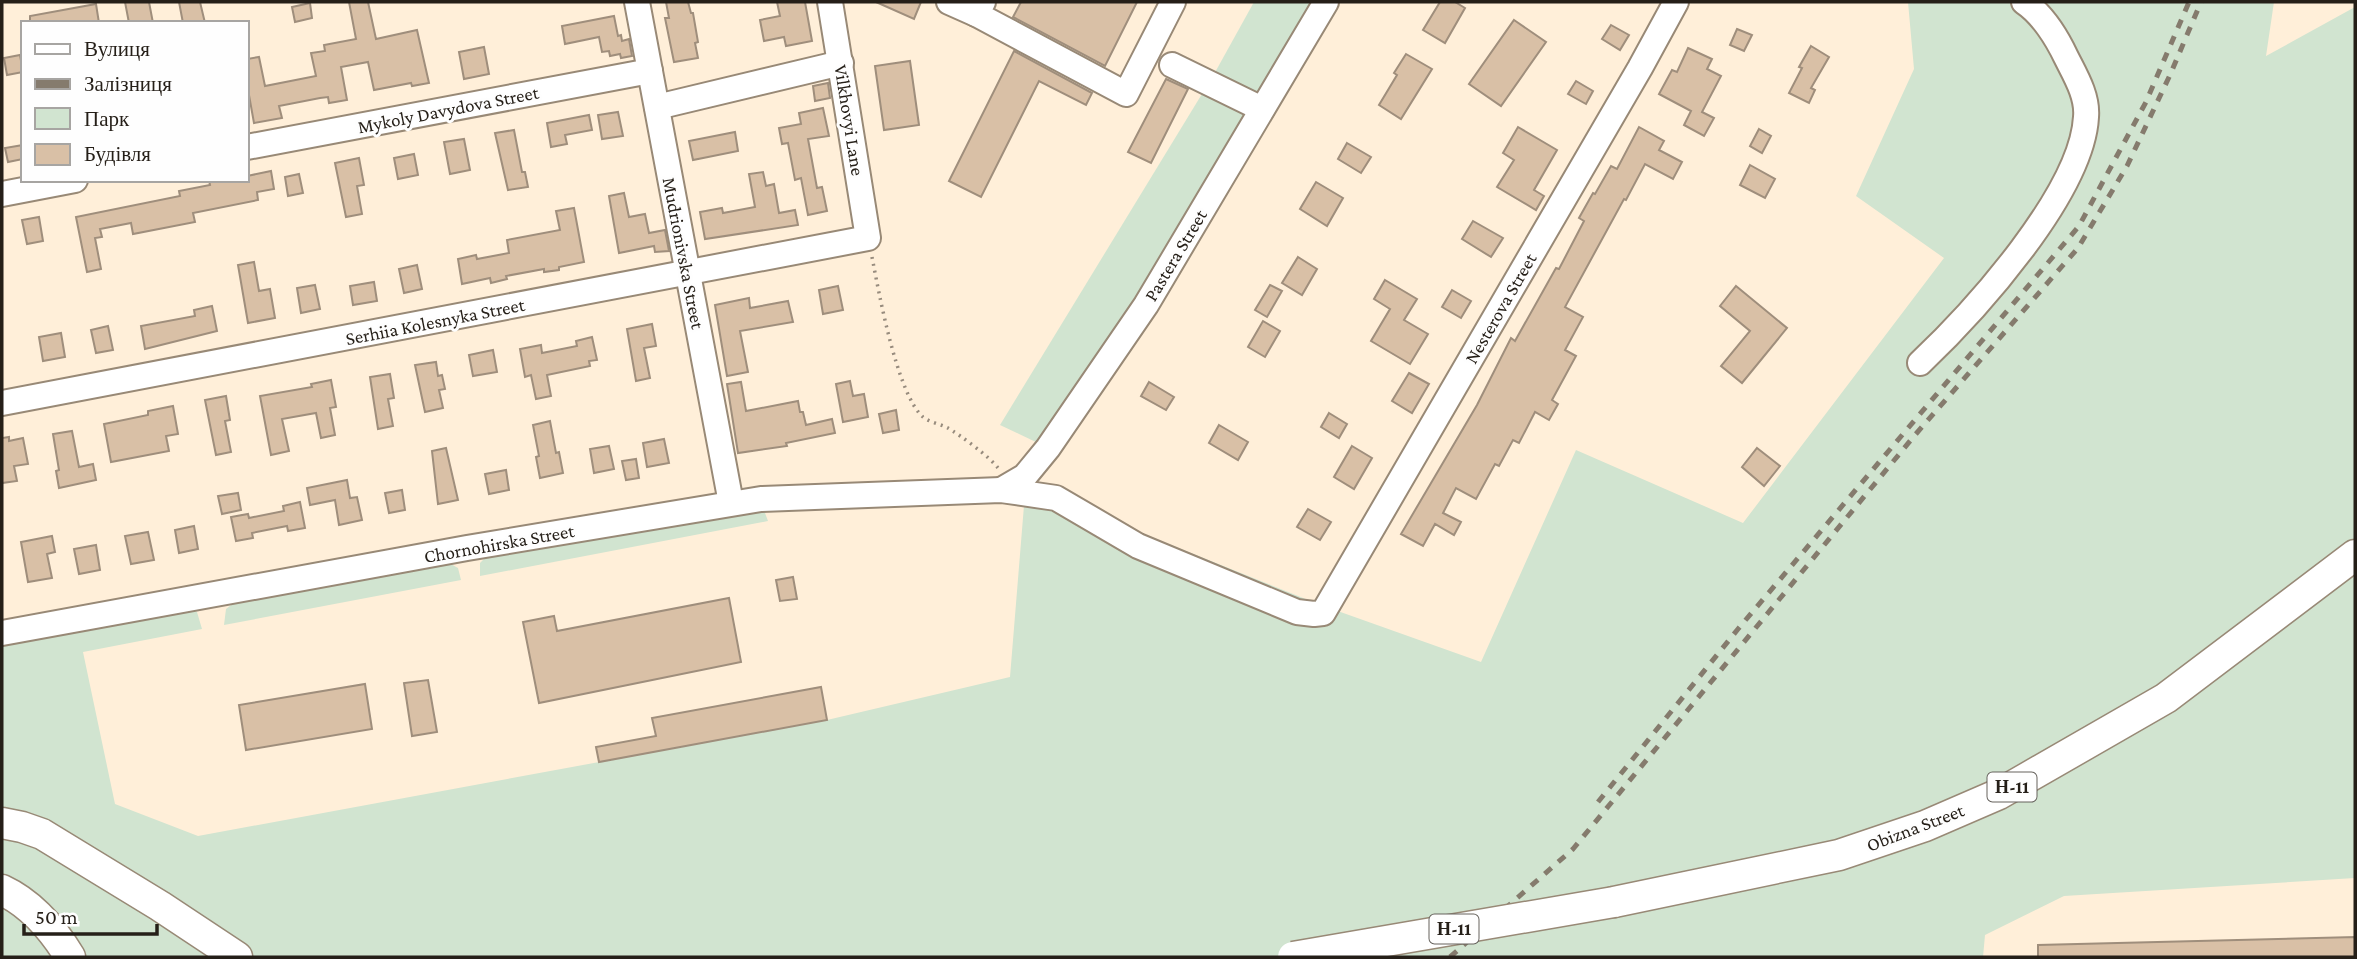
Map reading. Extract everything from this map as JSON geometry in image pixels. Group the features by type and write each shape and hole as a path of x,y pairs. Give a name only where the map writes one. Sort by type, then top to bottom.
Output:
{"main road":[{"name":"Obizna Street","path":"1292,957 1614,902 1839,855 1925,826 1999,794 2166,698 2355,555"},
{"path":"2,823 42,834 237,957"},
{"path":"2,890 35,912 55,933 70,957"}],"street":[{"name":"Mudrionivska Street","path":"637,2 731,503"},
{"name":"Vilkhovyi Lane","path":"830,2 868,238"},
{"path":"949,2 979,8 1126,94 1173,2"},
{"name":"Pastera Street","path":"1001,490 1025,476 1033,467 1138,316 1326,2"},
{"name":"Nesterova Street","path":"1323,612 1676,2"},
{"path":"1920,363 1952,332 2018,256 2062,187 2080,149 2087,116 2081,87 2061,46 2047,26 2024,2"},
{"path":"657,107 841,63"},
{"path":"1172,65 1262,109"},
{"name":"Mykoly Davydova Street","path":"248,148 650,71"},
{"path":"2,194 65,182"},
{"name":"Serhiia Kolesnyka Street","path":"2,404 868,238"},
{"name":"Chornohirska Street","path":"2,633 731,503 761,499 1001,490 1056,498 1138,546 1297,612 1323,612"}],"path":[{"path":"868,238 884,321 903,382 914,404 924,418 946,427 970,442 994,462 1001,473 1001,490"}],"green space":[{"path":"1254,2 1316,2 1258,99 1213,76"},
{"path":"1908,2 2274,2 2266,56 2355,7 2355,878 2064,896 1985,935 1983,957 2,957 2,643 184,607 197,612 202,629 83,652 115,804 198,836 827,720 1010,677 1026,481 1064,490 1141,533 1318,604 1481,662 1576,450 1743,523 1944,258 1856,196 1914,69"},
{"path":"1205,89 1251,112 1140,300 1040,444 1000,425"},
{"path":"757,507 765,513 768,521 480,576 480,563 487,556"},
{"path":"449,563 458,568 461,580 224,625 226,609 235,602"}],"building":[{"path":"125,2 149,2 153,21 129,21"},
{"path":"179,2 200,2 205,21 183,21"},
{"path":"349,2 368,2 376,39 417,30 429,83 412,86 411,83 374,90 368,62 341,67 347,100 329,103 328,97 279,106 282,118 254,123 248,90 248,59 259,57 265,86 316,76 311,53 325,51 324,45 356,39"},
{"path":"666,2 688,2 693,13 698,58 674,62 665,18 669,18"},
{"path":"777,2 805,2 812,41 786,46 784,37 764,41 760,20 780,16"},
{"path":"876,2 921,2 914,19"},
{"path":"1021,2 1137,2 1105,66 1013,17"},
{"path":"1440,2 1455,2 1465,8 1445,43 1423,30"},
{"path":"310,3 312,18 295,22 292,7"},
{"path":"96,4 99,21 30,21 30,16"},
{"path":"614,16 618,36 621,35 622,41 629,39 632,56 621,58 620,54 610,56 609,51 602,52 599,37 565,44 562,26"},
{"path":"1514,20 1546,42 1501,106 1469,84"},
{"path":"1611,25 1629,35 1620,50 1602,39"},
{"path":"1737,29 1752,35 1744,51 1730,45"},
{"path":"1811,46 1829,57 1811,88 1815,90 1809,103 1789,93"},
{"path":"484,47 489,74 464,79 459,52"},
{"path":"1688,48 1712,59 1707,69 1721,76 1702,112 1714,118 1704,136 1684,125 1691,111 1659,94 1672,70 1677,72"},
{"path":"1014,51 1092,93 1086,105 1039,81 981,197 949,181"},
{"path":"1406,54 1432,69 1401,119 1379,105"},
{"path":"20,55 21,72 7,75 4,58"},
{"path":"910,61 919,125 884,130 875,66"},
{"path":"1166,79 1188,89 1151,163 1128,152"},
{"path":"1576,81 1593,91 1586,104 1568,94"},
{"path":"828,83 830,98 815,101 813,86"},
{"path":"823,108 829,136 808,139 817,188 822,187 827,211 808,215 801,178 795,180 788,143 782,144 779,128 801,124 799,113"},
{"path":"618,112 623,136 602,139 598,115"},
{"path":"589,115 592,130 565,135 567,144 551,147 547,123"},
{"path":"1518,127 1557,150 1534,190 1544,196 1536,210 1497,187 1514,160 1503,153"},
{"path":"1639,127 1664,141 1659,150 1682,162 1673,179 1645,164 1565,307 1583,317 1565,350 1576,356 1552,400 1558,404 1549,420 1535,412 1519,443 1513,440 1499,466 1495,464 1476,499 1456,488 1443,513 1461,522 1454,535 1435,524 1423,546 1401,534 1477,405 1511,338 1515,341 1556,268 1559,269 1584,221 1579,218 1593,193 1595,194 1611,166 1617,169"},
{"path":"1759,129 1771,136 1762,153 1750,146"},
{"path":"514,130 522,172 525,172 528,187 508,190 495,133"},
{"path":"735,132 738,151 693,160 689,141"},
{"path":"464,139 470,170 450,174 444,142"},
{"path":"1347,143 1371,157 1361,173 1338,159"},
{"path":"21,145 21,159 8,162 5,148"},
{"path":"414,154 418,175 398,179 394,158"},
{"path":"359,158 364,185 357,186 362,214 346,217 335,163"},
{"path":"1750,165 1775,179 1765,198 1740,185"},
{"path":"271,171 274,189 257,192 258,200 193,213 195,222 133,234 131,223 100,229 102,237 95,238 101,269 87,272 76,217 180,196 179,191 210,185 209,182 248,182 248,176"},
{"path":"763,172 766,186 774,184 779,213 795,210 798,225 705,239 700,212 722,208 723,213 755,207 749,174"},
{"path":"299,174 303,193 288,196 285,177"},
{"path":"1316,182 1343,198 1327,226 1300,209"},
{"path":"624,193 629,217 645,214 649,233 665,230 669,251 655,252 654,246 619,253 609,196"},
{"path":"574,208 584,262 559,267 559,270 544,272 544,269 506,276 507,279 491,283 490,278 462,284 458,259 476,255 477,259 509,253 507,240 560,230 556,211"},
{"path":"39,217 43,241 27,244 22,220"},
{"path":"1473,221 1503,238 1491,257 1462,239"},
{"path":"1298,257 1317,269 1302,295 1282,283"},
{"path":"254,262 259,291 270,289 275,318 248,323 238,265"},
{"path":"417,265 422,289 404,293 399,269"},
{"path":"1385,280 1417,299 1404,320 1428,334 1410,364 1371,341 1390,309 1374,299"},
{"path":"374,282 377,301 353,305 350,286"},
{"path":"315,285 320,309 301,313 297,288"},
{"path":"1270,285 1282,291 1267,317 1255,310"},
{"path":"838,286 843,310 823,314 819,290"},
{"path":"1736,286 1787,328 1742,383 1721,366 1750,331 1720,306"},
{"path":"1452,290 1471,301 1461,318 1442,307"},
{"path":"749,298 750,308 788,301 793,322 740,331 748,372 727,376 715,305"},
{"path":"212,306 217,331 145,349 141,326 195,316 194,310"},
{"path":"1263,321 1280,331 1265,357 1248,347"},
{"path":"652,324 656,346 644,348 650,378 636,381 627,329"},
{"path":"108,326 113,350 96,353 91,330"},
{"path":"61,333 65,357 43,361 39,337"},
{"path":"592,337 597,360 589,361 590,366 547,375 551,396 536,399 531,375 525,377 520,349 541,345 542,353 577,346 576,341"},
{"path":"493,350 497,372 473,376 469,355"},
{"path":"436,362 438,376 442,375 445,389 439,390 443,408 425,412 415,365"},
{"path":"1409,373 1429,384 1412,413 1392,401"},
{"path":"390,374 394,398 388,399 393,426 378,429 370,377"},
{"path":"331,380 336,407 330,408 335,435 321,438 316,413 282,419 289,451 271,455 260,396 312,387 311,384"},
{"path":"850,381 853,396 864,394 868,417 843,422 836,384"},
{"path":"741,382 746,411 798,401 806,425 832,419 835,433 786,443 787,446 738,453 727,384"},
{"path":"1149,382 1174,397 1166,410 1141,396"},
{"path":"226,396 230,420 225,421 231,452 216,455 205,400"},
{"path":"173,406 178,434 166,436 169,451 111,462 104,424 148,415 148,411"},
{"path":"896,410 899,430 883,433 879,414"},
{"path":"1329,413 1347,424 1339,438 1321,427"},
{"path":"550,421 563,473 540,478 533,425"},
{"path":"1219,425 1248,442 1238,460 1209,443"},
{"path":"72,431 79,467 93,464 96,480 59,488 53,434"},
{"path":"9,437 9,441 23,438 28,464 14,466 17,481 2,483 2,438"},
{"path":"664,439 669,463 647,467 643,443"},
{"path":"609,446 614,469 594,473 590,449"},
{"path":"1352,446 1372,458 1354,489 1334,477"},
{"path":"446,448 458,500 438,504 432,451"},
{"path":"1757,448 1780,466 1764,486 1742,467"},
{"path":"636,459 639,478 626,480 622,461"},
{"path":"506,470 509,490 489,494 485,474"},
{"path":"347,480 350,498 357,497 362,520 339,525 335,500 310,505 307,488"},
{"path":"402,490 405,510 389,513 385,493"},
{"path":"238,493 241,510 222,514 218,496"},
{"path":"300,502 305,528 288,531 287,526 252,533 253,538 236,541 231,517 248,514 249,518 284,511 283,506"},
{"path":"1308,509 1331,522 1320,540 1297,527"},
{"path":"194,526 198,549 179,553 175,530"},
{"path":"148,532 154,560 131,564 125,536"},
{"path":"52,536 55,552 47,554 52,578 28,582 21,542"},
{"path":"96,545 100,570 79,574 74,549"},
{"path":"793,577 797,599 780,601 776,580"},
{"path":"729,598 741,662 539,703 523,622 554,616 557,631"},
{"path":"428,680 437,732 412,736 404,683"},
{"path":"365,684 372,729 246,750 239,705"},
{"path":"821,687 827,720 599,762 596,747 656,736 652,718"},
{"path":"2355,937 2355,957 2038,957 2038,945"}],"railway":[{"path":"1598,802 1738,629 2079,226 2146,102 2189,2"},
{"path":"1450,957 1573,849 1915,435 2078,248 2127,166 2201,2"}]}
